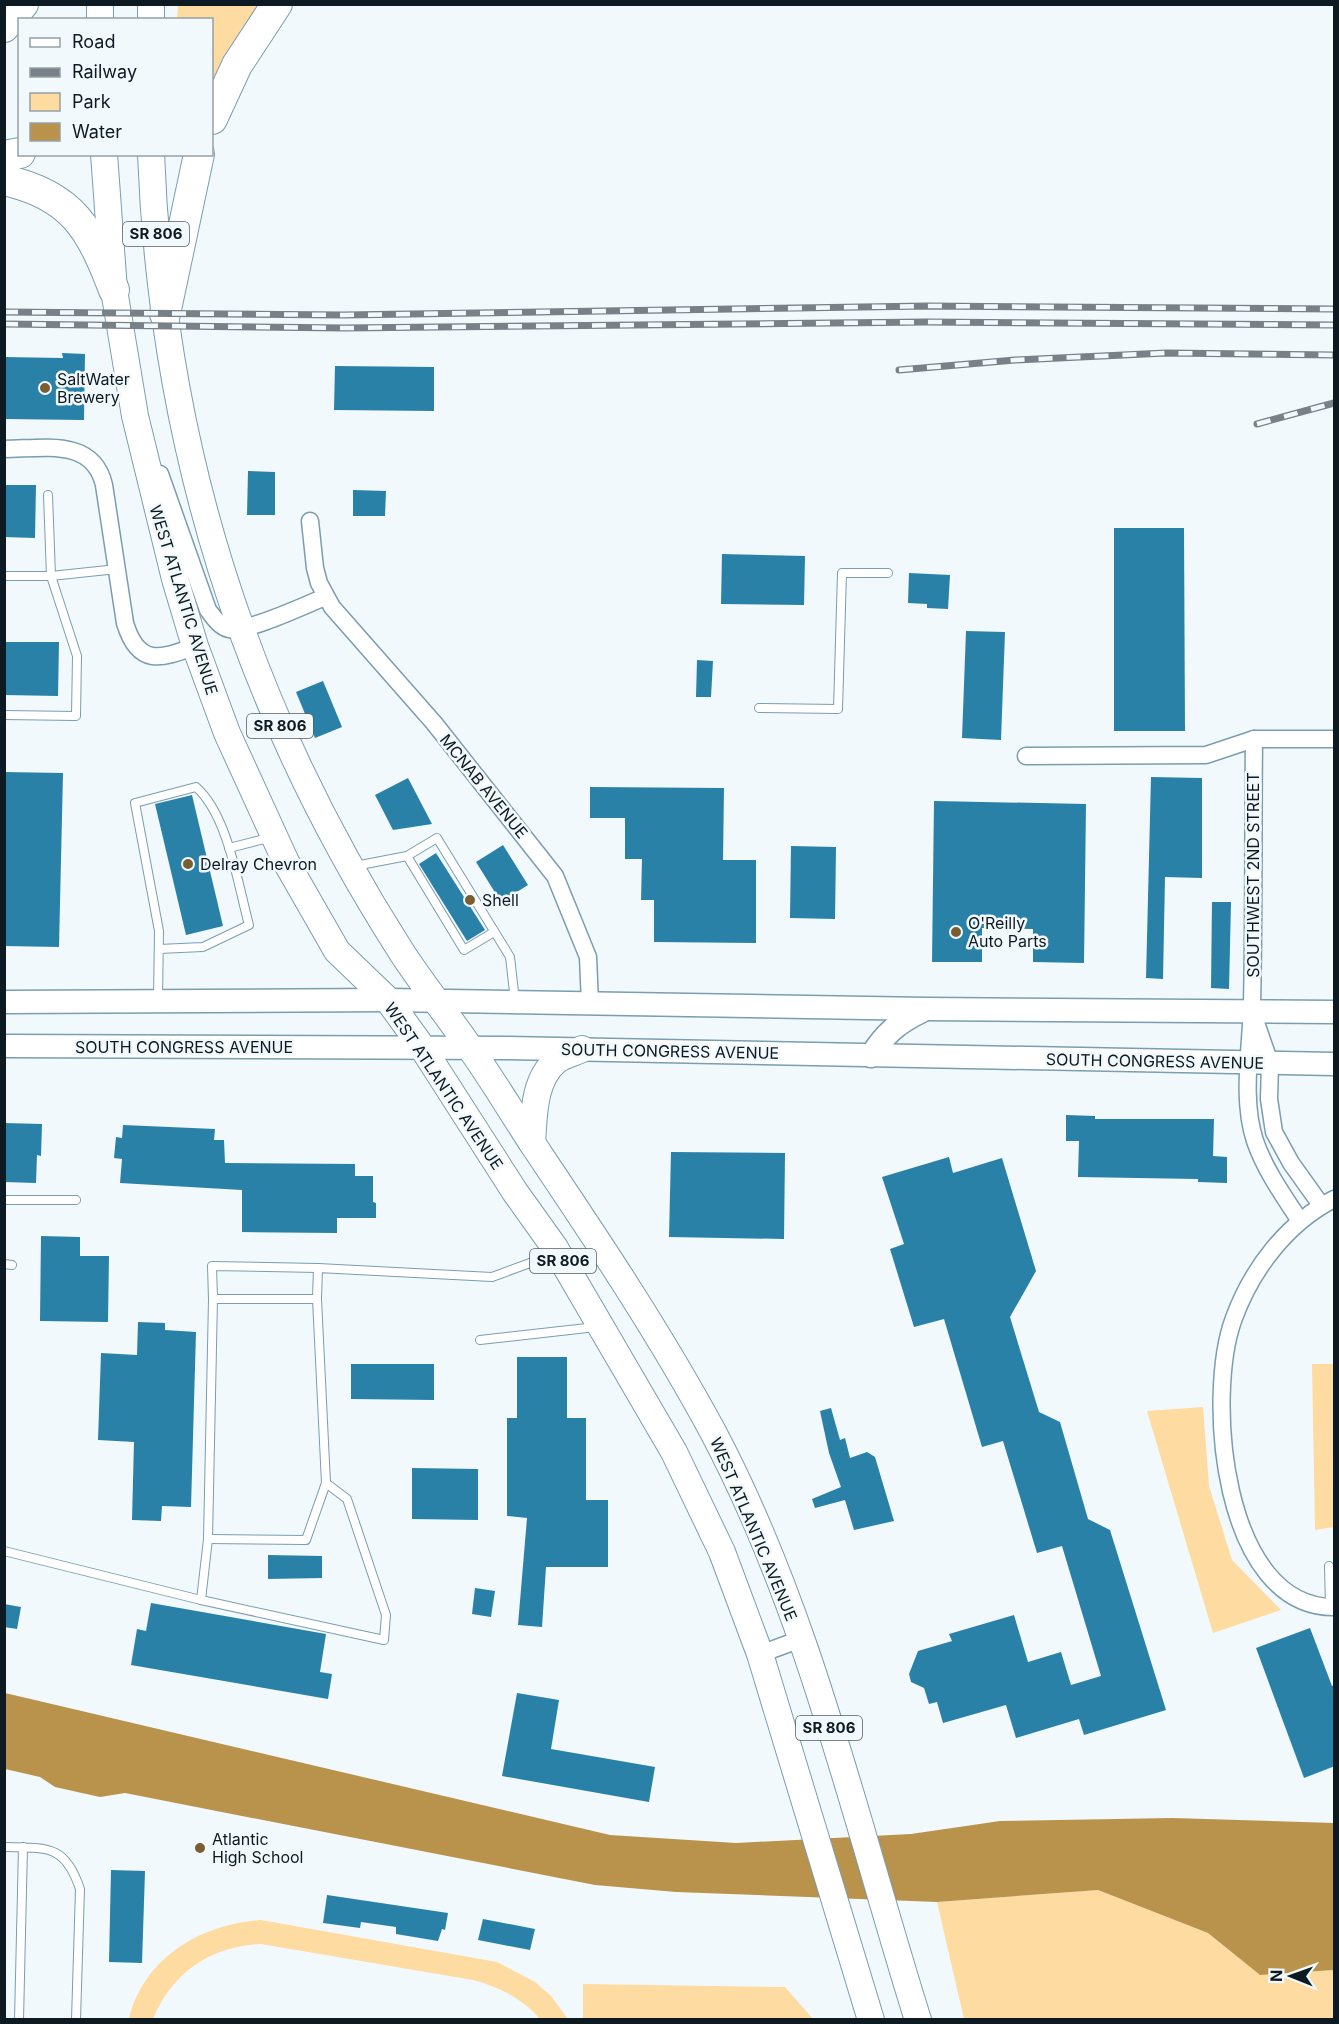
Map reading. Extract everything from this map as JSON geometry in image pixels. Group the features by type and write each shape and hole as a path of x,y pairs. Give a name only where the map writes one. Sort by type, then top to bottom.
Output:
{"highway":[{"path":"4,27 23,4"},
{"path":"213,117 237,65 277,4"},
{"path":"165,314 200,156"},
{"path":"4,180 46,194 80,223 95,242 114,290"}],"main road":[{"name":"WEST ATLANTIC AVENUE","path":"104,156 114,290 128,382 149,480 195,646 227,733 274,836 337,951 388,1000 422,1047 515,1192 555,1248 674,1452 722,1552 760,1654 871,2019"},
{"name":"WEST ATLANTIC AVENUE","path":"151,156 165,314 184,426 201,500 239,628 295,761 351,867 399,949 470,1048 615,1266 713,1433 760,1534 801,1639 918,2019"},
{"path":"4,1002 388,1000 927,1010 1335,1012"},
{"path":"872,1056 882,1038 899,1022 927,1010"},
{"name":"SOUTH CONGRESS AVENUE","path":"4,1047 582,1049 1335,1064"},
{"path":"532,1143 535,1105 542,1079 556,1061 582,1049"}],"street":[{"path":"128,382 208,610 227,629 239,628 283,615 325,597 315,568 310,522"},
{"path":"4,449 76,451 92,460 101,475 125,623 137,648 155,658 169,656 195,646"},
{"name":"MCNAB AVENUE","path":"325,597 441,732 555,876 588,957 590,1003"},
{"path":"1026,756 1206,755 1254,739 1335,739"},
{"name":"SOUTHWEST 2ND STREET","path":"1254,739 1252,1011 1260,1063"},
{"path":"1260,1063 1269,1098 1274,1132 1291,1162 1328,1202 1300,1221 1256,1272 1233,1320 1223,1377 1222,1434 1228,1481 1252,1552 1274,1582 1299,1599 1333,1607"},
{"path":"1260,1063 1248,1089 1254,1140 1270,1176 1300,1221"},
{"name":"WEST ATLANTIC AVENUE","path":"760,1654 801,1639"}],"lane":[{"path":"4,715 76,716 77,656 51,576 48,495"},
{"path":"4,576 51,576 117,569"},
{"path":"759,708 838,709 842,573 888,573"},
{"path":"158,1002 159,931 135,803 196,787 207,797 229,848 249,925 203,947 159,949"},
{"path":"229,848 274,836"},
{"path":"351,867 407,856 437,838 464,891 510,957 515,1001"},
{"path":"407,856 454,927 464,950 494,932"},
{"path":"4,1200 76,1200"},
{"path":"201,1600 208,1539 212,1266 318,1268 492,1277 530,1263 555,1248"},
{"path":"208,1539 306,1540 326,1483 317,1299 318,1268"},
{"path":"213,1299 317,1299"},
{"path":"480,1340 602,1326"},
{"path":"4,1551 201,1600 384,1640 386,1615 347,1499 326,1483"},
{"path":"1329,1566 1333,1607"},
{"path":"4,1847 48,1848 63,1855 73,1868 80,1889 76,2019"},
{"path":"19,2019 23,1847"}],"green space":[{"path":"178,5 259,5 241,29 213,88 213,18 177,18"},
{"path":"1312,1364 1334,1364 1334,1527 1315,1530"},
{"path":"1203,1407 1209,1486 1232,1560 1281,1610 1213,1633 1147,1411"},
{"path":"1098,1890 1208,1933 1260,1975 1334,1970 1334,2019 964,2019 937,1902"},
{"path":"261,1920 497,1962 535,1982 551,1996 568,2019 540,2019 510,1994 473,1980 261,1944 242,1946 209,1956 195,1965 171,1988 153,2019 129,2019 137,1997 148,1978 162,1961 178,1948 217,1928"},
{"path":"583,1984 785,1987 813,2019 583,2019"}],"water":[{"path":"5,1693 610,1835 736,1843 911,1834 1000,1821 1172,1818 1334,1823 1334,1970 1260,1975 1208,1933 1098,1890 937,1902 676,1892 595,1885 125,1793 100,1797 55,1787 40,1777 5,1769"}],"building":[{"name":"SaltWater Brewery","path":"62,353 85,354 84,420 4,419 4,357 63,358"},
{"path":"335,366 434,367 434,411 334,410"},
{"path":"248,471 275,472 275,515 247,515"},
{"path":"4,485 36,485 35,538 4,537"},
{"path":"353,490 386,491 385,516 353,516"},
{"path":"1114,528 1184,528 1185,731 1114,731"},
{"path":"722,554 805,556 804,605 721,604"},
{"path":"909,573 950,575 948,609 927,608 927,604 908,603"},
{"path":"966,631 1005,632 1001,740 962,738"},
{"path":"4,642 59,642 58,696 4,695"},
{"path":"697,660 713,661 711,697 696,697"},
{"path":"323,681 342,727 315,738 296,692"},
{"path":"4,772 63,773 59,947 4,946"},
{"path":"1151,777 1202,778 1202,878 1165,877 1163,979 1146,978"},
{"path":"408,778 432,824 393,830 375,795"},
{"path":"590,787 724,788 723,860 756,860 756,943 654,942 654,900 641,900 642,859 625,859 625,818 590,818"},
{"name":"Delray Chevron","path":"192,795 223,926 186,935 155,804"},
{"path":"934,801 1086,804 1084,963 1033,962 1033,929 982,928 982,962 932,962"},
{"path":"503,845 528,885 501,902 476,862"},
{"path":"791,846 836,847 835,919 790,918"},
{"path":"436,853 485,930 467,941 419,864"},
{"path":"1212,902 1231,902 1229,989 1211,988"},
{"path":"1066,1115 1095,1116 1095,1119 1214,1119 1213,1156 1227,1157 1227,1183 1198,1182 1198,1179 1078,1177 1079,1141 1066,1141"},
{"path":"4,1123 42,1124 41,1156 37,1155 36,1183 4,1182"},
{"path":"123,1125 215,1129 214,1140 224,1140 225,1163 355,1164 355,1176 373,1176 373,1202 376,1203 376,1218 337,1218 337,1233 242,1232 242,1190 120,1183 122,1159 114,1158 116,1137 122,1138"},
{"path":"671,1152 785,1153 784,1239 669,1237"},
{"path":"949,1157 953,1173 1002,1158 1036,1271 1010,1317 1039,1412 1060,1422 1088,1519 1110,1530 1166,1710 1084,1735 1079,1719 1016,1738 1006,1705 943,1723 937,1702 929,1704 924,1688 911,1682 909,1674 918,1651 952,1641 949,1634 1014,1615 1028,1662 1061,1652 1071,1685 1101,1676 1062,1546 1037,1553 1003,1441 982,1447 944,1319 914,1327 890,1249 904,1244 882,1177"},
{"path":"41,1236 80,1237 80,1256 109,1256 108,1322 40,1321"},
{"path":"138,1322 165,1323 165,1330 196,1332 191,1507 162,1506 161,1521 132,1520 134,1442 98,1440 101,1353 137,1355"},
{"path":"517,1357 567,1357 567,1418 586,1418 586,1500 608,1500 608,1567 546,1567 542,1627 518,1625 527,1518 507,1516 507,1418 517,1418"},
{"path":"351,1364 434,1364 434,1400 351,1399"},
{"path":"831,1408 840,1440 845,1438 850,1458 867,1452 875,1457 894,1521 854,1530 845,1500 815,1508 812,1499 841,1487 829,1453 820,1411"},
{"path":"412,1468 478,1469 478,1520 412,1519"},
{"path":"268,1555 322,1556 322,1578 268,1579"},
{"path":"475,1588 495,1591 491,1617 472,1614"},
{"path":"151,1603 326,1634 320,1672 332,1674 328,1699 131,1665 137,1629 146,1631"},
{"path":"4,1604 21,1607 17,1629 4,1627"},
{"path":"1310,1628 1332,1686 1335,1685 1335,1766 1304,1778 1256,1648"},
{"path":"517,1693 559,1700 551,1749 655,1767 649,1802 502,1776"},
{"path":"111,1870 145,1871 142,1963 109,1962"},
{"path":"327,1895 448,1913 445,1930 442,1929 438,1941 396,1934 396,1927 361,1922 360,1928 323,1923"},
{"path":"483,1919 535,1929 530,1950 478,1940"}],"railway":[{"path":"4,312 344,315 928,306 1334,309"},
{"path":"4,324 344,328 927,322 1334,325"},
{"path":"899,370 1015,360 1166,353 1334,355"},
{"path":"1257,424 1334,403"}],"place":[{"name":"SaltWater Brewery","path":"45,388"},
{"name":"Delray Chevron","path":"188,864"},
{"name":"Shell","path":"470,900"},
{"name":"O'Reilly Auto Parts","path":"956,932"},
{"name":"Atlantic High School","path":"200,1848"}]}
